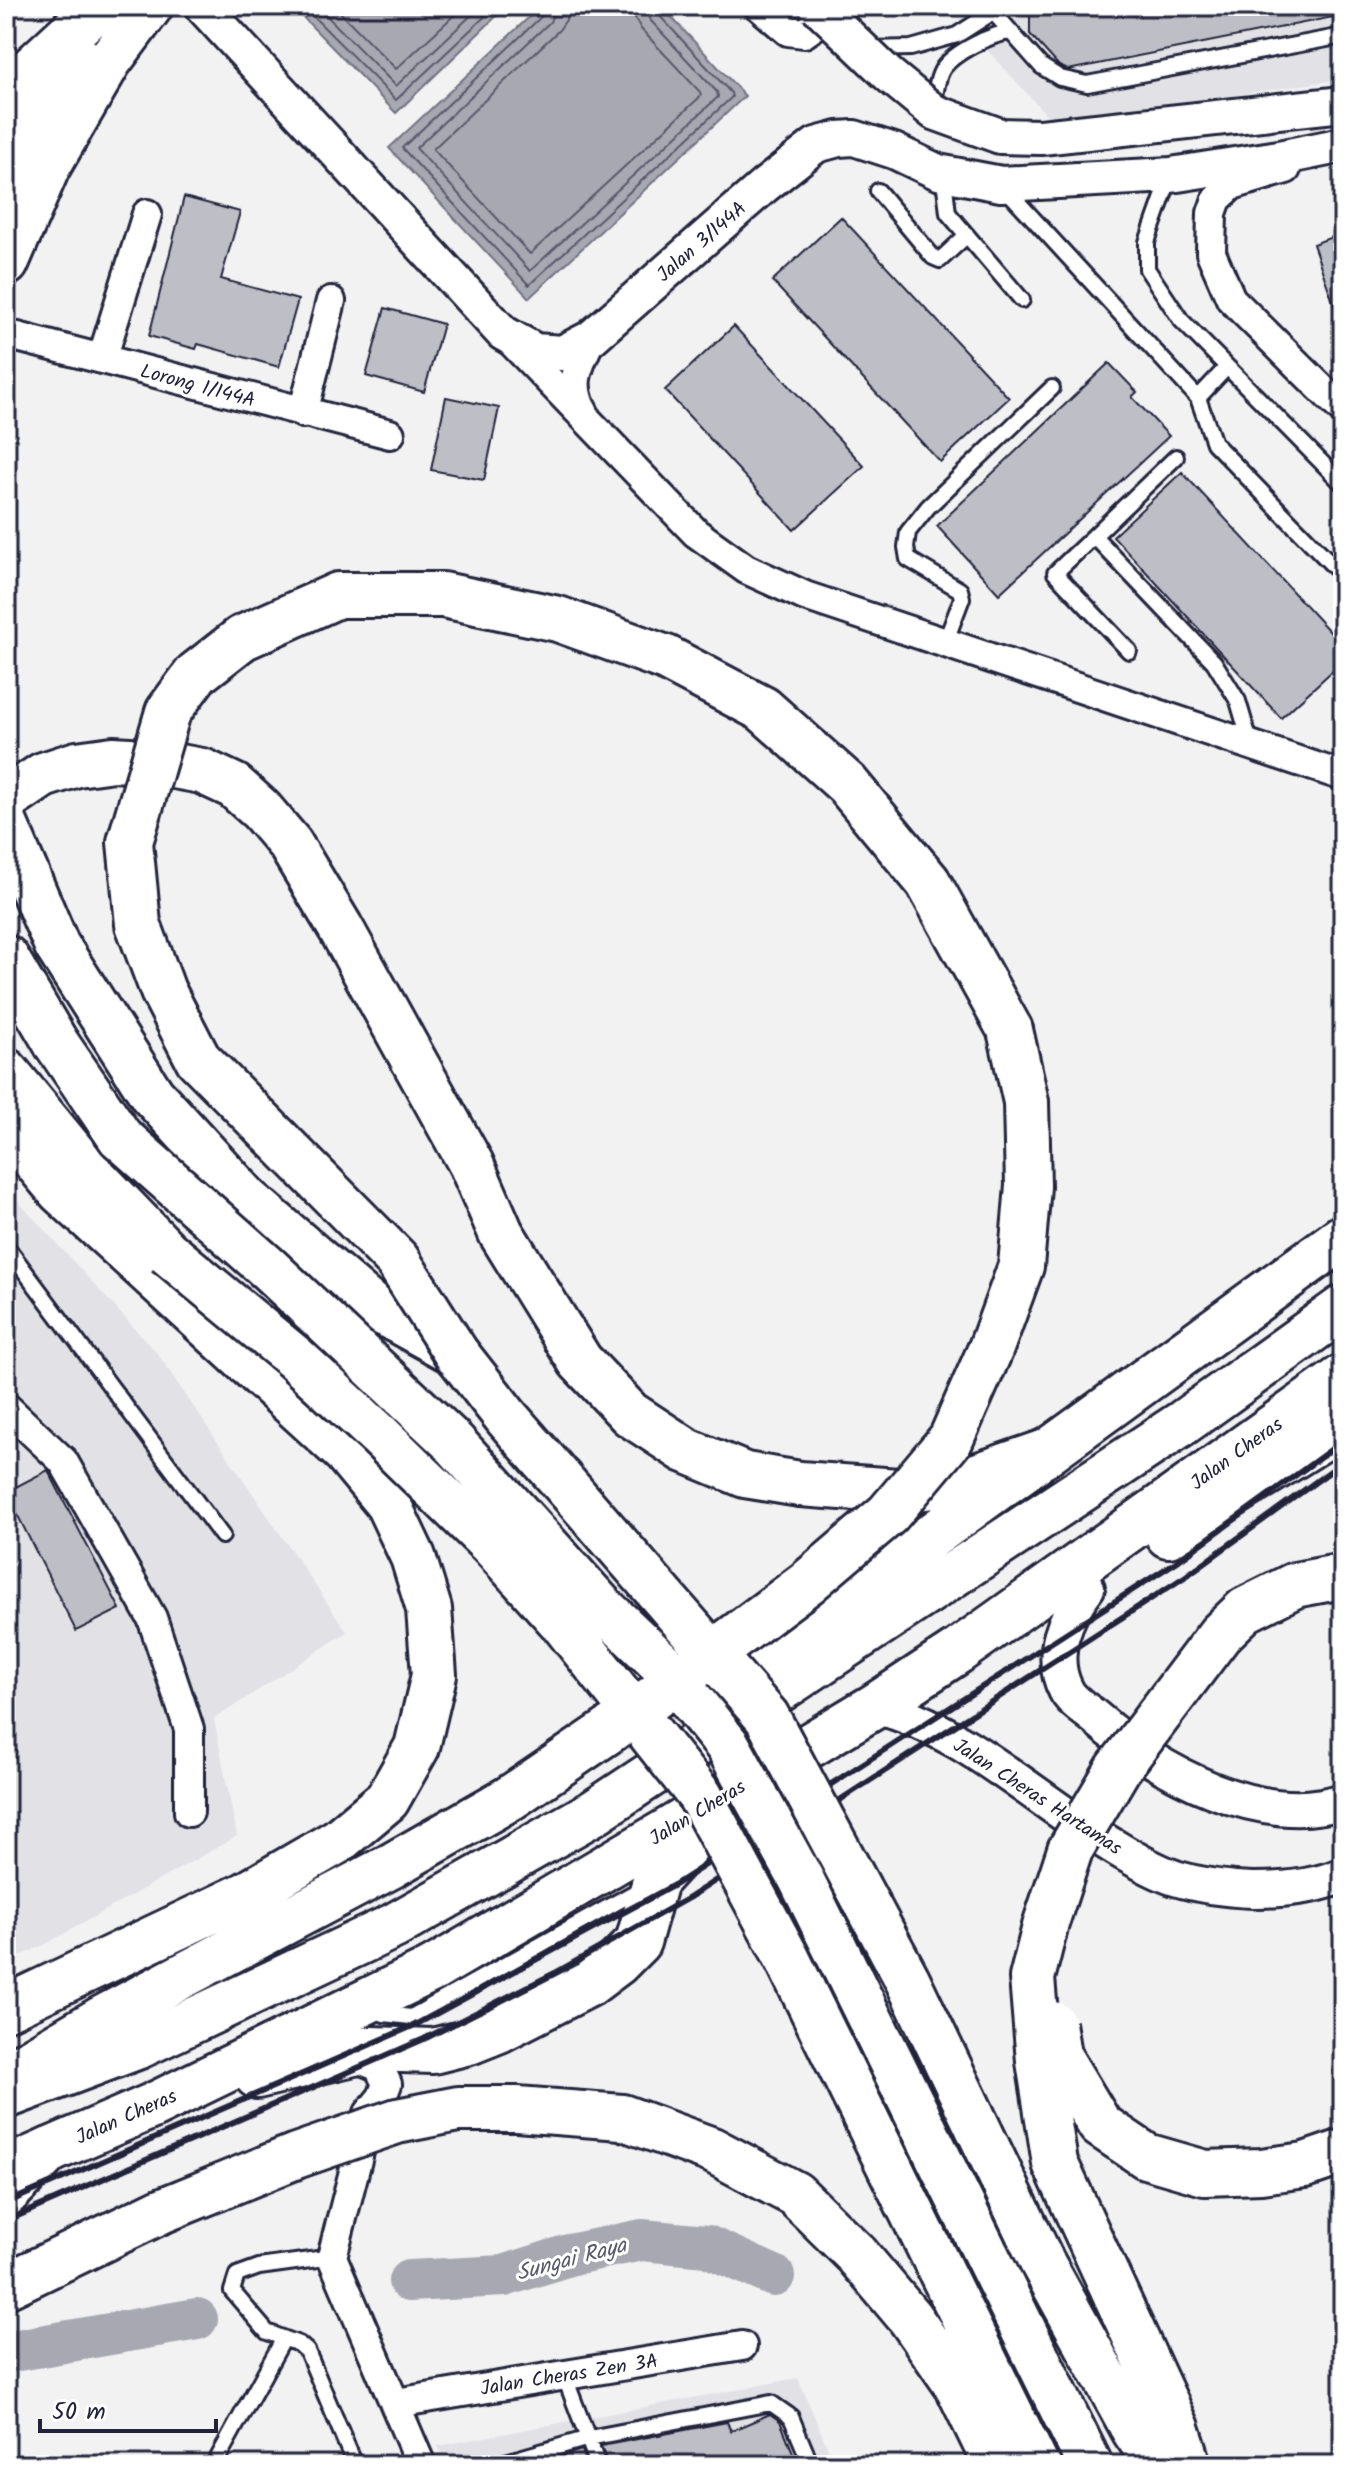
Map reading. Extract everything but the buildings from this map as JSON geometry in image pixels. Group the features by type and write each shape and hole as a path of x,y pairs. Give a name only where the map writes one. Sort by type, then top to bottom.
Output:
{"highway":[{"path":"6,103 31,69 99,6"},
{"path":"6,183 36,120 132,6"},
{"path":"6,263 47,168 109,61 150,6"},
{"path":"6,2075 101,2019 391,1866 510,1798 613,1728 795,1592 888,1514 951,1439 991,1348 1021,1266 1028,1186 1026,1102 1010,1030 928,882 847,784 763,709 666,658 558,619 443,595 338,595 242,638 196,674 168,712 130,842 138,924 163,991 198,1059 397,1260 456,1353 517,1430 767,1717 907,1979 1042,2262 1134,2430 1158,2465"},
{"path":"6,800 43,775 77,764 113,759 146,761 202,771 234,786 261,810 290,844 340,927 463,1150 501,1233 580,1361 630,1414 685,1450 745,1475 800,1484 898,1491 959,1482 1046,1452"},
{"path":"6,826 57,946 152,1095 248,1200 371,1306 456,1353"},
{"path":"6,958 56,1043 120,1137 269,1269 453,1442 601,1606 662,1664 728,1746 801,1879 1090,2465"},
{"path":"6,1071 83,1165 167,1252 295,1358 493,1546 565,1626 700,1796 787,1958 1036,2465"},
{"path":"6,1126 60,1191 345,1452 388,1504 413,1557 429,1609 434,1675 417,1747 387,1800 338,1841 245,1895 6,2008"},
{"path":"593,1813 699,1717 805,1628 1343,1237"},
{"path":"1301,1336 1343,1286"},
{"path":"6,2096 139,2046 394,1926 593,1813 1184,1422 1343,1308"},
{"name":"Jalan Cheras","path":"6,2169 152,2106 433,1969 875,1706 957,1652 1343,1377"},
{"path":"957,1652 1031,1625 1343,1425"},
{"path":"1343,1548 1266,1613 1157,1749 1118,1803 1058,1926 1046,1984 1058,2055 1100,2125 1146,2156 1205,2173 1261,2171 1305,2165 1343,2152"},
{"path":"1189,2465 1177,2428 1055,2163 1039,2061 1032,1978 1070,1850 1118,1769 1220,1634 1245,1610 1295,1585 1343,1576"},
{"path":"152,2106 287,2067 370,2049 433,2051 469,2042 589,1984 638,1942 655,1881 747,1781"},
{"path":"6,2286 161,2211 296,2156 397,2121 458,2109 517,2109 622,2117 712,2150 795,2194 857,2255 910,2318 958,2387 996,2465"},
{"path":"6,2194 50,2150"}],"street":[{"path":"6,81 21,71 89,6"},
{"name":"Jalan 3/144A","path":"202,6 503,333 535,351 562,353 591,338 764,186 816,145 838,139 854,138 894,151 938,172 1001,184 1171,175 1343,146"},
{"path":"759,6 788,31 804,33 821,21 825,6"},
{"path":"817,6 889,75 934,112 1000,136 1041,137 1343,104"},
{"path":"1343,146 1232,185 1217,199 1212,213 1211,253 1231,299 1343,410"},
{"path":"102,359 147,214"},
{"path":"303,413 331,301"},
{"path":"503,333 696,533 746,569 805,596 1343,776"},
{"name":"Lorong 1/144A","path":"6,334 390,434"},
{"path":"586,417 577,400 575,375 591,338"},
{"path":"6,1407 63,1461 152,1618 189,1729 189,1812"},
{"path":"1087,1588 1071,1609 1057,1654 1066,1691 1112,1732 1192,1783 1255,1804 1324,1807 1343,1801"},
{"name":"Jalan Cheras Hartamas","path":"875,1706 906,1714 954,1740 1078,1825 1136,1860 1175,1878 1223,1889 1270,1890 1326,1882 1343,1875"},
{"path":"369,2113 411,2065 469,2042"},
{"path":"347,2054 379,2067 387,2084 382,2097 369,2113 332,2257 421,2465"},
{"name":"Jalan Cheras Zen 3A","path":"396,2403 742,2346"}],"lane":[{"path":"861,49 911,48 957,35 990,9 1041,66 1060,78 1087,84 1343,36"},
{"path":"934,112 935,91 943,68 969,47 1001,33 1011,32"},
{"path":"938,172 945,187 948,213 1022,300"},
{"path":"1171,175 1147,242 1147,269 1181,320 1343,484"},
{"path":"1001,184 1198,398 1214,443 1343,576"},
{"path":"878,191 933,257 940,260 967,235"},
{"path":"1198,398 1227,367"},
{"path":"945,643 962,598 960,590 908,559 908,532 928,507 1052,388"},
{"path":"1129,651 1055,573 1176,457"},
{"path":"1094,536 1214,662 1238,701 1251,746"},
{"path":"6,1246 222,1536"},
{"path":"363,2003 384,2014 411,2017 655,1881"},
{"path":"332,2257 259,2267 237,2275 232,2291 267,2332 299,2344 307,2351 355,2465"},
{"path":"214,2465 283,2340"},
{"path":"564,2375 598,2465"},
{"path":"495,2465 589,2438 771,2403 791,2417 811,2465"}],"shaded area":[{"path":"947,6 1343,6 1343,79 1053,122"},
{"path":"6,1188 157,1353 347,1632 214,1719 237,1836 44,1945 6,1963"},
{"path":"798,2378 835,2465 445,2465 438,2446"}],"water":[{"path":"292,6 507,6 396,113"},
{"path":"541,6 661,6 745,96 529,298 389,148"}],"waterway":[{"name":"Sungai Raya","path":"409,2281 504,2276 569,2255 642,2240 707,2246 774,2276"},
{"name":"Sungai Raya","path":"6,2352 197,2319"}],"railway":[{"path":"6,2203 415,2025 676,1884 1176,1562 1343,1441"},
{"path":"6,2221 424,2039 555,1973 690,1897 1186,1576 1343,1462"}]}
